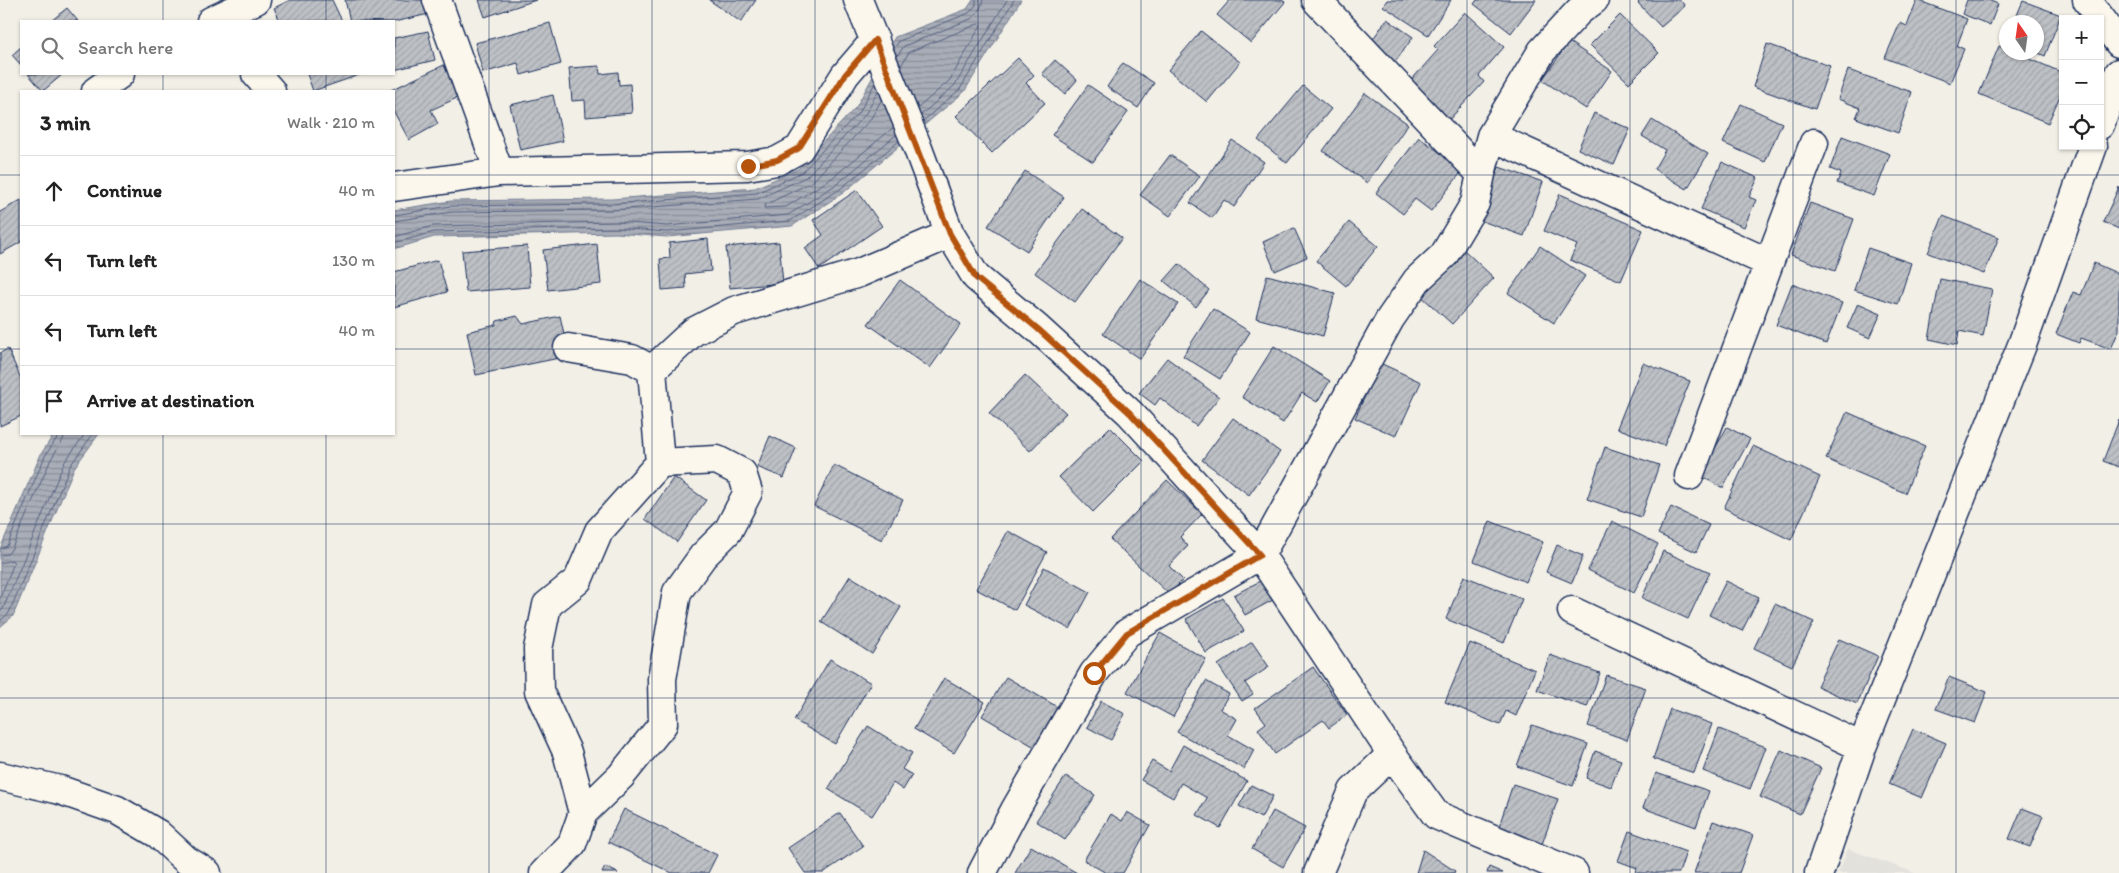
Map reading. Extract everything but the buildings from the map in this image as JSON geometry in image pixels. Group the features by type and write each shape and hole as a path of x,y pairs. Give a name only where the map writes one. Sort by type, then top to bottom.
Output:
{"street":[{"path":"212,20 256,0"},
{"path":"437,0 499,172"},
{"path":"858,0 878,46 950,234 976,278 1038,329 1130,413 1260,555 1392,754 1436,815 1574,873"},
{"path":"1316,0 1481,174"},
{"path":"982,873 1015,810 1094,673 1127,633 1260,555 1390,319 1417,280 1444,255 1475,203 1492,136 1542,52 1579,11 1594,0"},
{"path":"2087,0 2119,43"},
{"path":"395,187 499,172 748,166 777,160 799,148 845,75 878,46"},
{"path":"2104,115 2119,73"},
{"path":"97,90 119,75"},
{"path":"257,75 270,90"},
{"path":"1492,136 1769,263"},
{"path":"1689,476 1814,143"},
{"path":"1818,873 1862,747 2022,344 2092,150"},
{"path":"652,370 693,332 734,311 859,273 950,234"},
{"path":"568,348 632,358 652,370"},
{"path":"652,370 660,463"},
{"path":"544,873 572,844 583,813 621,776 663,724 662,679 676,592 703,556 728,531 748,492 742,473 717,460 660,463 599,531 578,580 547,605 538,650 539,691 567,752 583,813"},
{"path":"1572,611 1862,747"},
{"path":"1318,873 1353,791 1392,754"},
{"path":"0,776 60,790 117,810 158,834 186,860 207,873"}],"shaded area":[{"path":"1848,849 1915,873 1838,873"}],"water":[{"path":"973,0 1021,0 964,92 843,193 792,226 667,237 616,233 434,237 395,249 395,210 451,201 612,199 755,188 798,169 856,107 895,37 967,9"},
{"path":"53,435 98,435 74,468 13,616 0,627 0,549 41,454"}],"route":[{"path":"748,166 777,160 799,148 845,75 875,40 950,234 976,278 1038,329 1130,413 1260,555 1127,633 1094,673"}]}
